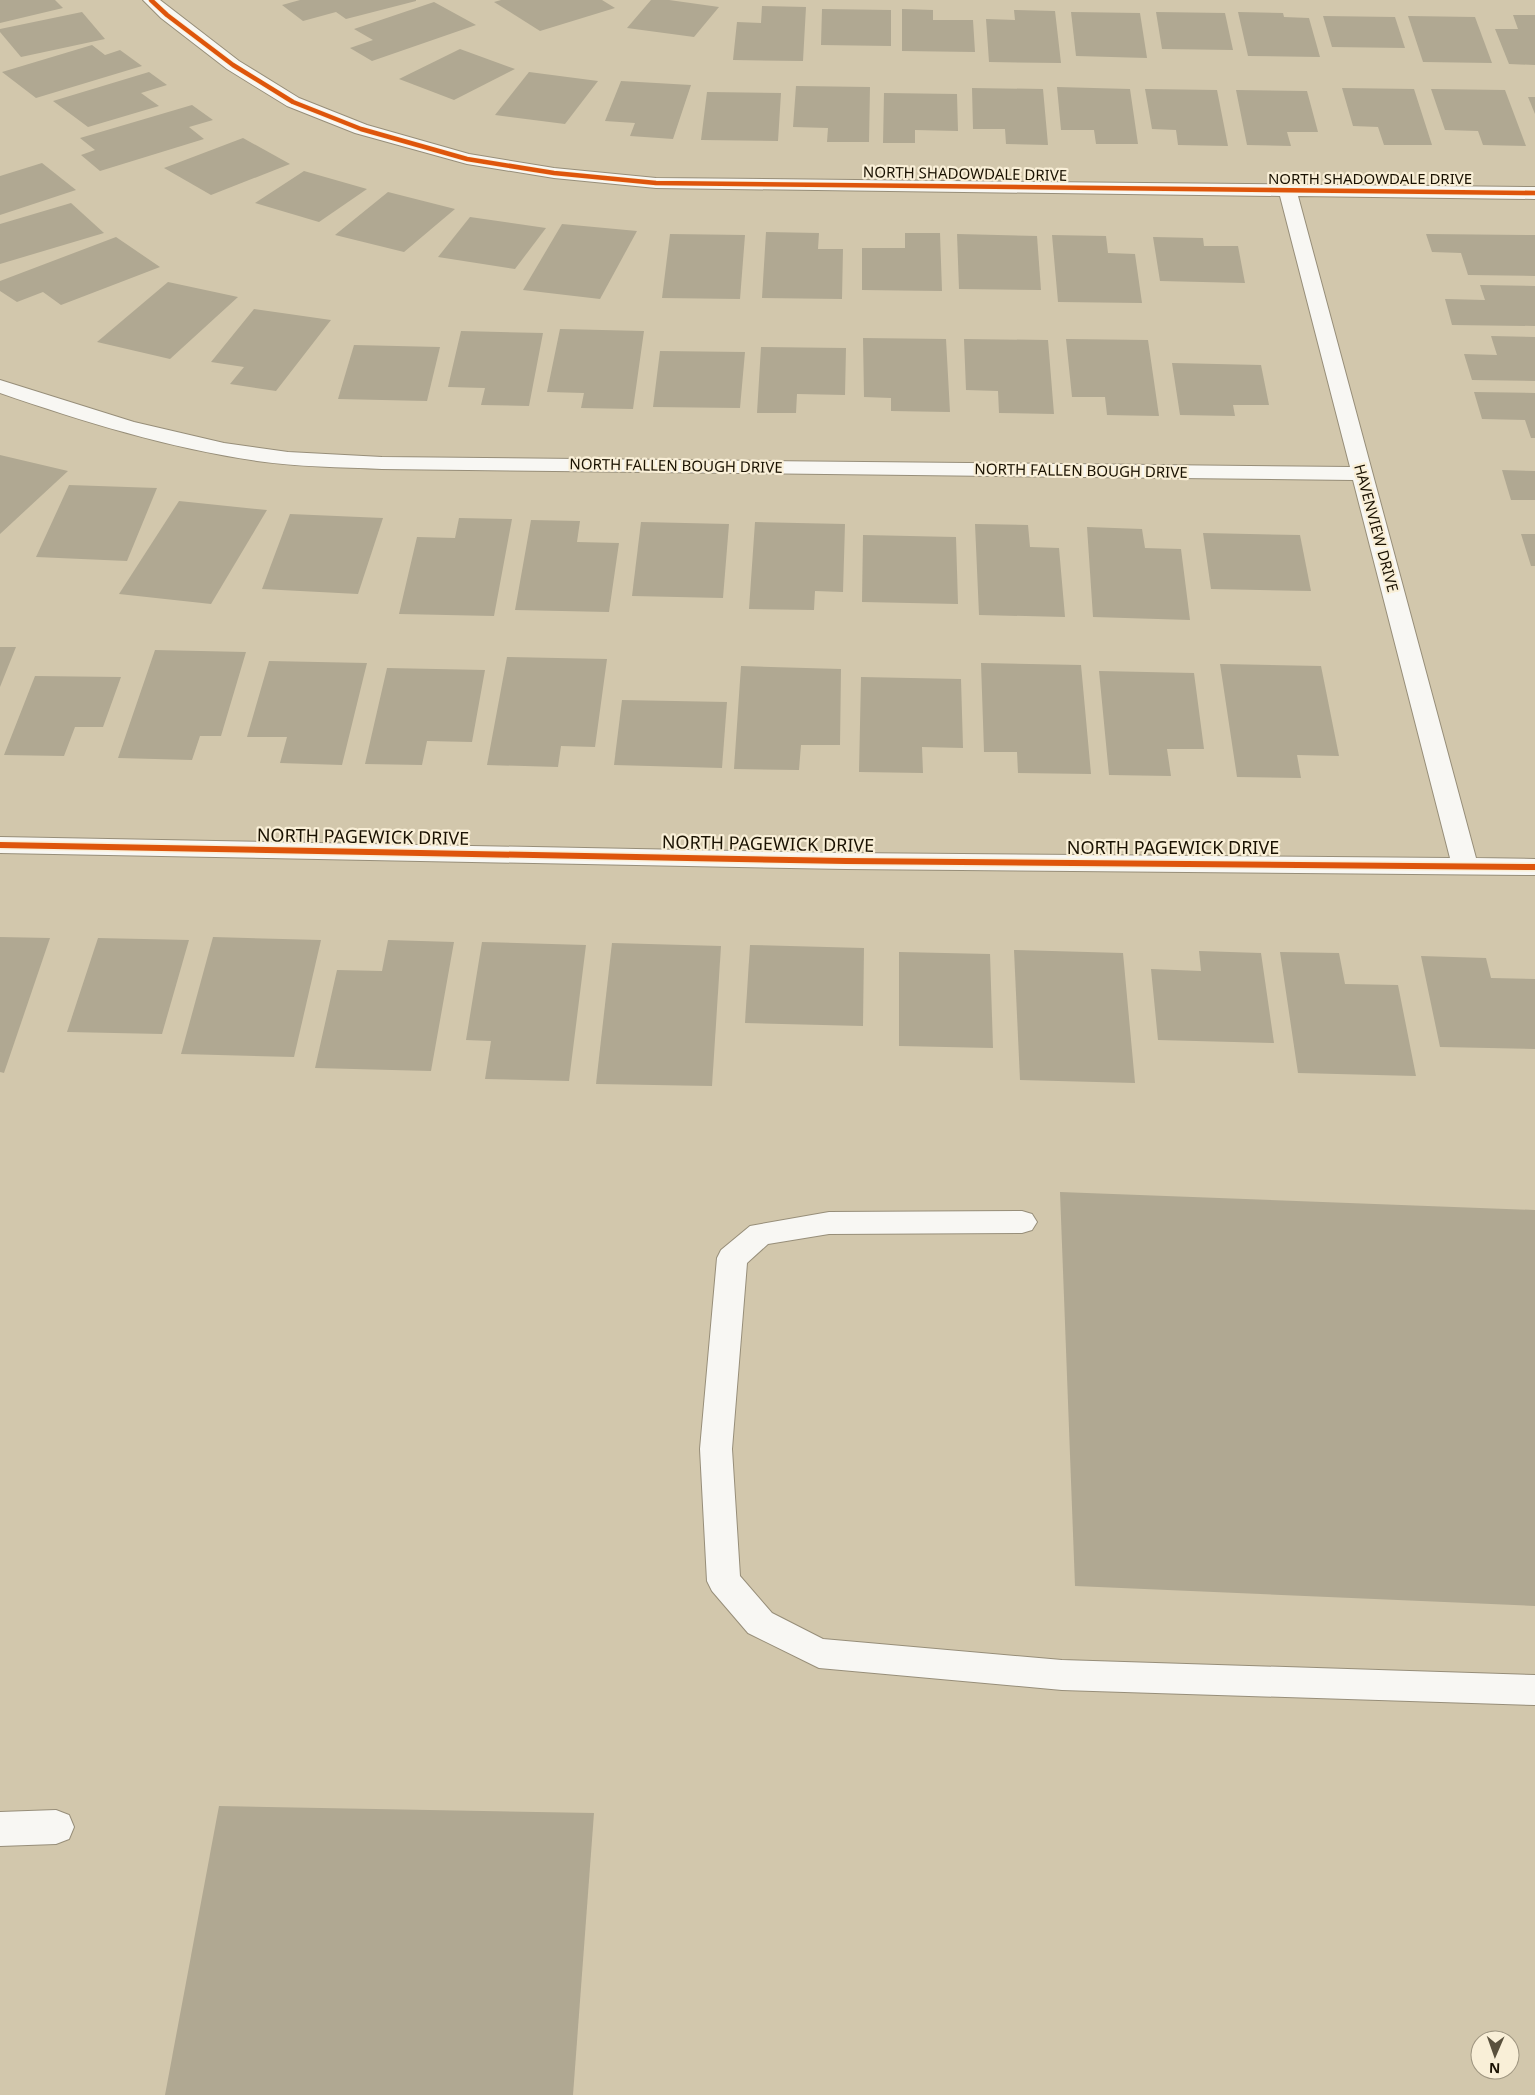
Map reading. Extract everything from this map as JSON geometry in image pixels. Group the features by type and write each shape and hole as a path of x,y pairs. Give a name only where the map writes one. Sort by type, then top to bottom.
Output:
{"street":[{"name":"NORTH SHADOWDALE DRIVE","path":"151,0 167,15 233,65 293,102 361,129 467,159 554,173 656,183 1535,193"},
{"name":"HAVENVIEW DRIVE","path":"1288,191 1465,865"},
{"name":"NORTH FALLEN BOUGH DRIVE","path":"0,386 147,433 258,455 382,463 1362,474"},
{"name":"NORTH PAGEWICK DRIVE","path":"0,845 846,861 1535,867"},
{"path":"1022,1222 829,1223 760,1234 732,1258 716,1449 724,1581 760,1623 819,1653 1052,1674 1535,1690"},
{"path":"0,1829 56,1827"}],"building":[{"path":"0,0 55,0 63,8 0,23"},
{"path":"300,0 416,1 346,19 336,12 303,21 282,5"},
{"path":"501,0 602,0 615,8 540,31 494,2"},
{"path":"651,0 669,0 719,7 694,37 627,28"},
{"path":"434,2 476,25 372,61 350,48 373,40 354,29"},
{"path":"762,6 806,7 803,61 733,60 737,22 761,23"},
{"path":"822,9 891,10 891,46 821,45"},
{"path":"902,9 933,10 933,20 973,20 975,52 902,51"},
{"path":"1014,10 1055,11 1061,63 989,62 986,19 1015,20"},
{"path":"82,12 105,39 21,57 0,32 0,29"},
{"path":"1071,12 1140,13 1147,58 1076,56"},
{"path":"1156,12 1225,13 1233,50 1162,49"},
{"path":"1238,12 1283,13 1284,17 1309,18 1320,57 1248,56"},
{"path":"1513,15 1535,15 1535,65 1509,64 1495,29 1518,29"},
{"path":"1323,16 1395,17 1405,48 1332,47"},
{"path":"1408,16 1475,17 1492,63 1423,62"},
{"path":"92,45 105,55 120,50 142,66 36,98 2,72"},
{"path":"460,49 515,69 454,100 399,79"},
{"path":"149,72 167,85 141,93 159,106 88,127 53,101"},
{"path":"529,72 598,81 565,124 495,115"},
{"path":"621,81 691,85 673,139 630,136 635,123 605,121"},
{"path":"796,86 870,87 869,142 827,142 828,128 793,127"},
{"path":"1057,87 1130,89 1138,144 1096,144 1094,130 1061,130"},
{"path":"972,88 1043,89 1048,145 1006,144 1005,129 973,129"},
{"path":"1342,88 1414,89 1432,145 1384,145 1378,127 1353,126"},
{"path":"1145,89 1217,90 1228,146 1178,145 1176,130 1152,129"},
{"path":"1431,89 1505,90 1526,146 1483,145 1478,131 1445,130"},
{"path":"1236,90 1307,91 1318,132 1287,132 1291,146 1247,145"},
{"path":"707,92 781,93 778,141 701,140"},
{"path":"884,93 957,94 958,131 915,130 915,143 883,143"},
{"path":"1528,97 1535,97 1535,114"},
{"path":"192,105 213,120 189,127 204,139 100,171 81,155 95,150 80,138"},
{"path":"243,138 290,164 211,195 164,168"},
{"path":"42,163 76,190 0,215 0,176"},
{"path":"304,171 367,189 319,222 255,203"},
{"path":"388,192 455,209 404,252 335,235"},
{"path":"71,203 104,233 0,264 0,224"},
{"path":"470,217 546,228 515,269 438,257"},
{"path":"562,224 637,231 600,299 523,290"},
{"path":"766,232 819,233 818,249 843,249 842,299 762,298"},
{"path":"905,233 940,233 942,291 862,290 862,248 905,248"},
{"path":"670,234 745,235 740,299 662,298"},
{"path":"957,234 1037,236 1041,290 959,289"},
{"path":"1426,234 1535,235 1535,276 1468,275 1461,253 1432,252"},
{"path":"1052,235 1106,236 1108,253 1135,254 1142,303 1058,302"},
{"path":"116,237 160,267 61,305 43,292 17,302 0,291 0,281"},
{"path":"1153,237 1203,238 1204,246 1238,246 1245,283 1160,281"},
{"path":"168,282 238,297 170,359 97,342"},
{"path":"1480,285 1535,286 1535,326 1452,325 1445,299 1485,300"},
{"path":"254,309 331,320 276,391 230,384 244,367 211,362"},
{"path":"560,329 644,331 633,409 581,408 584,393 547,392"},
{"path":"461,331 543,333 529,406 481,405 485,388 448,387"},
{"path":"1491,336 1535,337 1535,381 1472,380 1464,354 1497,355"},
{"path":"863,338 946,339 950,412 891,411 891,398 864,397"},
{"path":"964,339 1048,340 1054,414 999,413 998,391 966,390"},
{"path":"1066,339 1148,340 1159,416 1107,415 1105,397 1072,397"},
{"path":"354,345 440,347 427,401 338,399"},
{"path":"761,347 846,348 845,395 797,394 796,413 757,413"},
{"path":"660,351 745,352 740,408 653,407"},
{"path":"1172,363 1261,365 1269,405 1233,405 1235,416 1180,415"},
{"path":"1474,392 1535,393 1535,438 1531,438 1525,420 1482,419"},
{"path":"0,455 68,471 0,534"},
{"path":"1502,470 1535,471 1535,500 1511,500"},
{"path":"69,485 157,488 127,561 36,557"},
{"path":"179,501 267,510 211,604 119,594"},
{"path":"290,514 383,518 358,594 262,589"},
{"path":"459,518 512,519 494,616 399,614 417,537 455,538"},
{"path":"531,520 580,521 577,542 619,543 609,612 515,610"},
{"path":"641,522 729,524 723,598 632,596"},
{"path":"755,522 845,524 843,592 815,591 814,610 749,609"},
{"path":"975,524 1028,525 1030,547 1059,548 1065,617 979,615"},
{"path":"1087,527 1142,529 1145,548 1181,549 1190,620 1093,617"},
{"path":"1203,533 1300,535 1311,591 1211,589"},
{"path":"1521,534 1535,534 1535,566 1531,566"},
{"path":"863,535 956,537 958,604 862,602"},
{"path":"0,647 16,647 0,687"},
{"path":"155,650 246,652 221,736 200,736 192,760 118,758"},
{"path":"507,657 607,659 595,747 561,746 558,767 487,765"},
{"path":"269,661 367,663 342,765 280,763 287,737 247,737"},
{"path":"981,663 1081,665 1091,774 1018,773 1017,752 984,752"},
{"path":"1220,664 1321,666 1339,756 1297,755 1301,778 1237,777"},
{"path":"741,666 841,669 840,745 801,745 799,770 734,769"},
{"path":"387,668 485,670 472,742 427,741 422,765 365,764"},
{"path":"1099,671 1194,673 1204,749 1167,749 1171,776 1109,775"},
{"path":"35,676 121,677 103,727 75,727 64,756 4,755"},
{"path":"861,677 961,679 963,748 922,747 923,773 859,772"},
{"path":"622,700 727,702 722,768 614,765"},
{"path":"0,937 50,938 4,1073 0,1072"},
{"path":"213,937 321,940 294,1057 181,1054"},
{"path":"98,938 189,940 162,1034 67,1032"},
{"path":"388,940 454,942 431,1071 315,1068 337,970 382,971"},
{"path":"482,942 586,945 569,1081 485,1079 491,1041 466,1040"},
{"path":"612,943 721,946 712,1086 596,1084"},
{"path":"750,945 864,948 863,1026 745,1023"},
{"path":"1014,950 1123,953 1135,1083 1020,1080"},
{"path":"1199,951 1261,953 1274,1043 1158,1040 1151,969 1201,971"},
{"path":"899,952 990,954 993,1048 899,1046"},
{"path":"1280,952 1339,953 1345,984 1398,985 1416,1076 1298,1073"},
{"path":"1421,956 1486,958 1491,978 1535,979 1535,1049 1440,1047"},
{"path":"1060,1192 1535,1210 1535,1606 1075,1586"},
{"path":"219,1806 594,1813 573,2095 165,2095"}],"cycle path":[{"path":"151,0 167,15 233,65 293,102 361,129 467,159 554,173 656,183 1535,193"},
{"path":"0,845 846,861 1535,867"}]}
